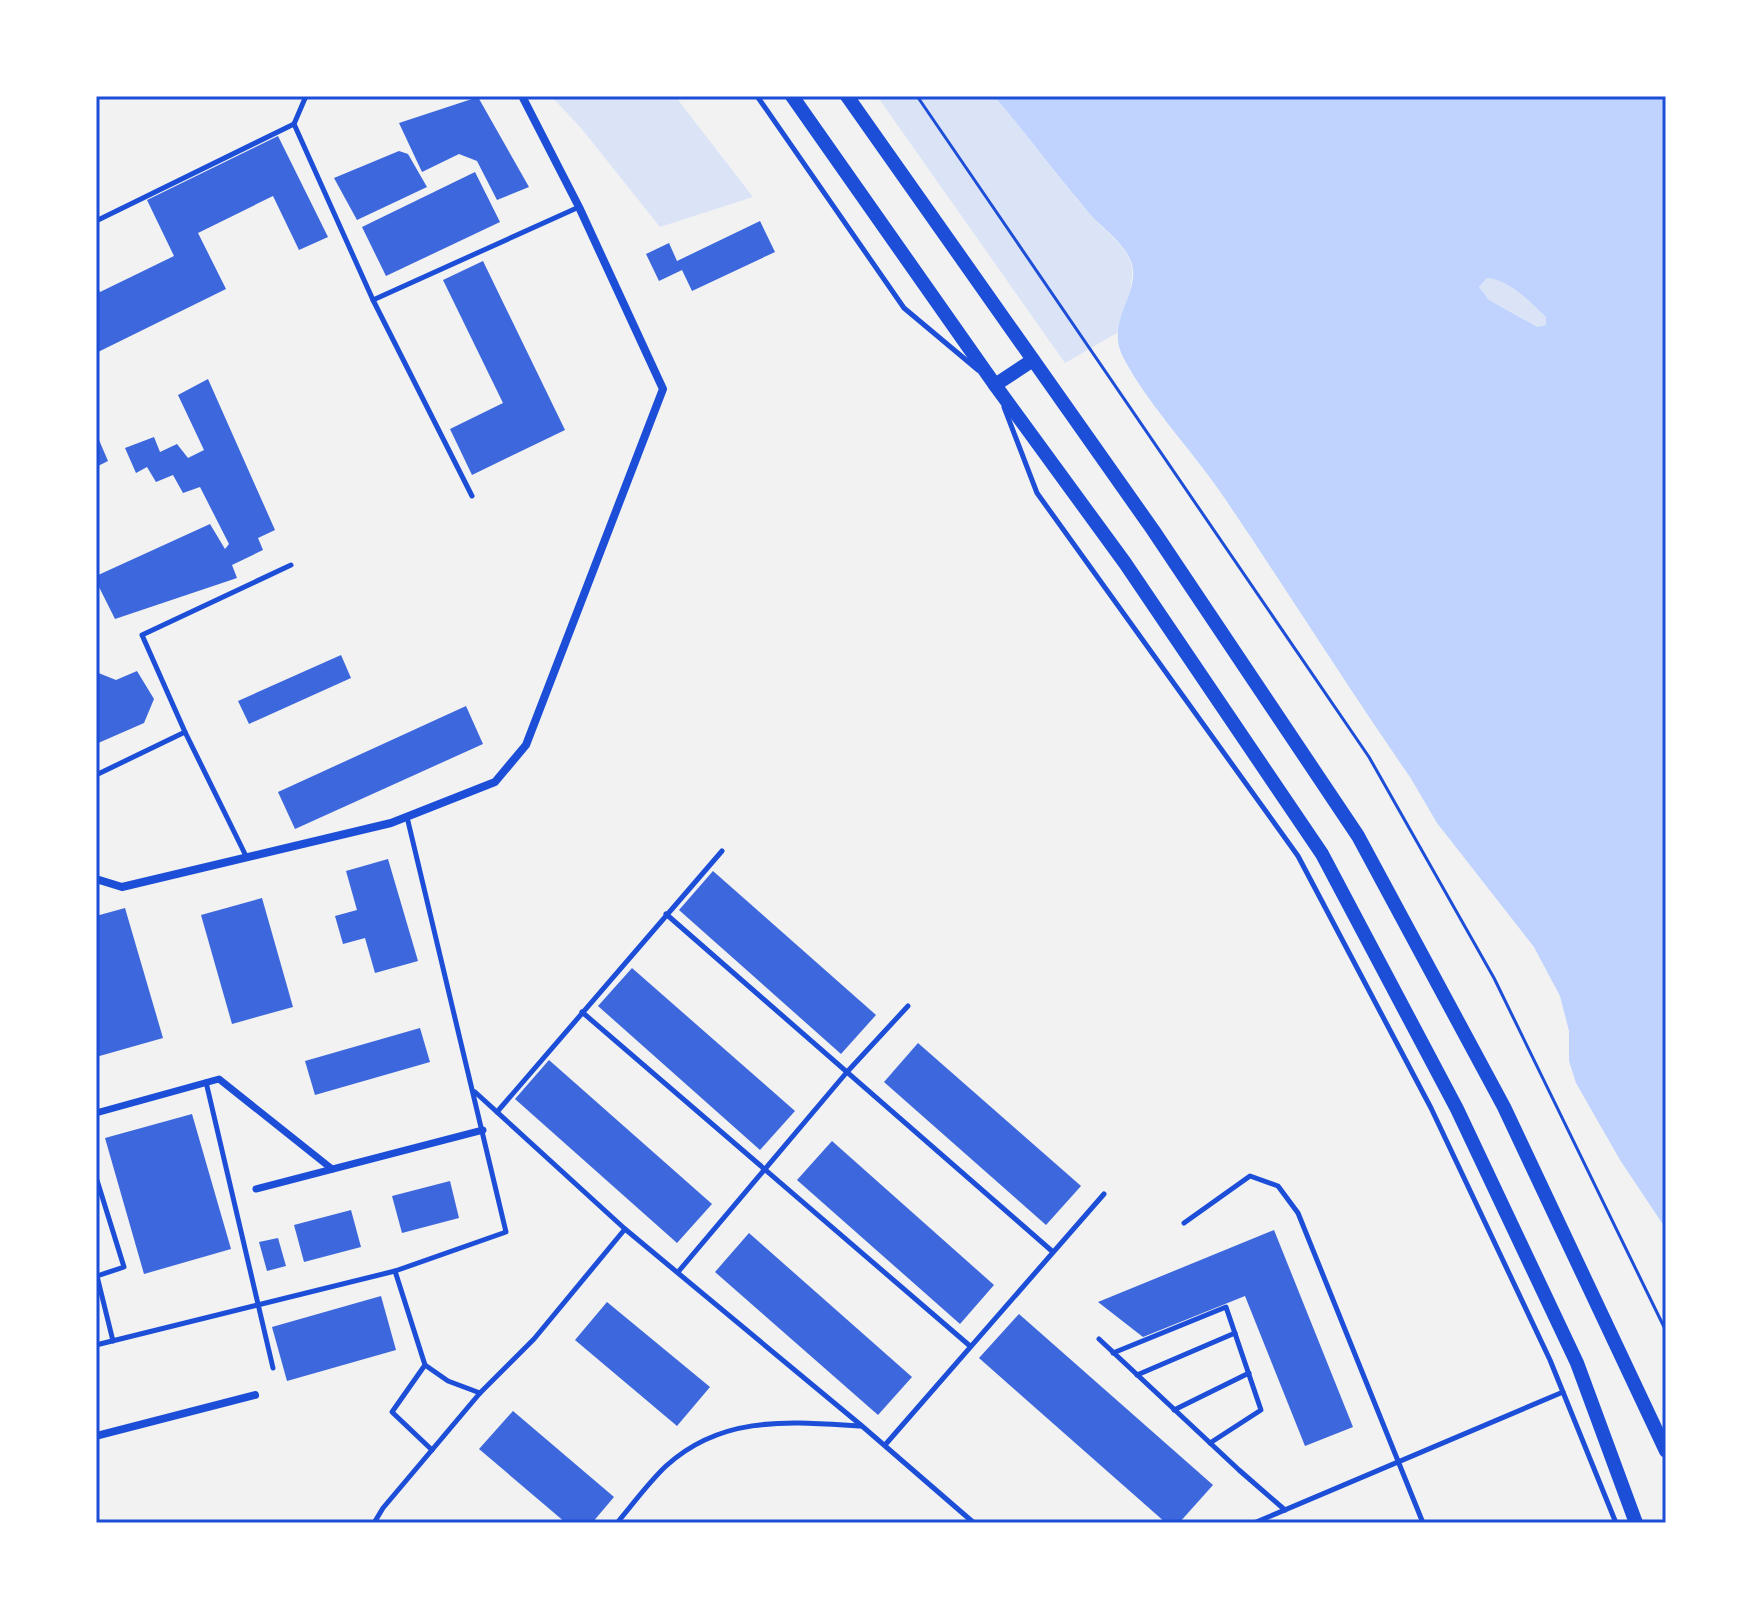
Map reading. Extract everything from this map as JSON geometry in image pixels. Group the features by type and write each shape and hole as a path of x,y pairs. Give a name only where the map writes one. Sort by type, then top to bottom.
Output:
{"main road":[{"path":"792,96 995,385 1125,563 1322,854 1457,1109 1577,1363 1636,1523"},
{"path":"847,96 1153,530 1358,836 1504,1107 1665,1449"},
{"path":"995,385 1033,360"}],"street":[{"path":"96,879 122,887 391,823 495,782 526,745 663,389 579,207 522,96"},
{"path":"96,1113 219,1079 332,1169"},
{"path":"256,1189 483,1130"},
{"path":"96,1436 255,1395"}],"lane":[{"path":"96,221 294,124 306,96"},
{"path":"757,96 904,308 995,385 1037,493 1298,856 1431,1108 1563,1392 1616,1523"},
{"path":"294,124 373,300 472,496"},
{"path":"373,300 579,207"},
{"path":"247,857 185,732 142,635 291,565"},
{"path":"96,775 185,732"},
{"path":"96,1345 395,1271 506,1232 407,817"},
{"path":"497,1112 722,851"},
{"path":"666,914 1053,1252"},
{"path":"678,1272 847,1072 908,1006"},
{"path":"582,1012 970,1346"},
{"path":"206,1082 273,1368"},
{"path":"474,1091 625,1229 974,1523"},
{"path":"1184,1223 1250,1176 1278,1186 1298,1213 1423,1523"},
{"path":"96,1177 124,1267 97,1276 113,1341"},
{"path":"885,1445 1104,1194"},
{"path":"374,1523 383,1508 480,1393 534,1339 625,1229"},
{"path":"395,1271 425,1365 448,1381 480,1393"},
{"path":"1113,1353 1226,1307 1261,1410 1210,1443"},
{"path":"1137,1375 1235,1333"},
{"path":"1099,1339 1285,1510"},
{"path":"425,1365 392,1412 432,1450"},
{"path":"1174,1410 1249,1373"},
{"path":"1258,1522 1563,1392"},
{"path":"617,1523 666,1467 688,1450 721,1433 746,1425 795,1422 862,1426"}],"path":[{"path":"917,96 1369,757 1494,978 1666,1331"}],"shaded area":[{"path":"551,96 675,96 753,197 660,227 581,128"},
{"path":"877,96 994,96 1072,193 1128,255 1132,267 1131,283 1117,333 1065,363"},
{"path":"1487,278 1504,283 1519,293 1546,317 1546,325 1539,327 1489,300 1479,287"}],"water":[{"path":"994,96 1666,96 1666,1229 1620,1160 1576,1083 1569,1061 1569,1031 1560,996 1534,947 1437,823 1410,777 1243,526 1144,391 1123,357 1118,332 1133,275 1129,257 1077,199","holes":["1487,278 1512,287 1526,299 1546,317 1546,325 1538,327 1489,300 1479,287"]}],"building":[{"path":"478,97 529,187 497,200 477,161 459,154 422,172 399,123"},
{"path":"278,136 328,237 299,250 273,196 198,233 226,289 96,353 96,285 100,292 174,256 147,200"},
{"path":"399,151 408,154 427,187 357,220 334,178"},
{"path":"475,172 500,222 386,276 362,227"},
{"path":"760,221 775,252 692,291 682,270 659,281 646,254 669,243 677,261"},
{"path":"483,261 565,430 472,475 450,429 503,403 443,280"},
{"path":"208,379 275,530 258,538 263,550 232,565 237,578 115,619 96,576 210,524 225,549 229,544 200,487 183,493 173,475 156,482 147,467 136,473 125,448 154,437 160,452 177,444 188,458 204,450 178,395"},
{"path":"96,433 108,461 96,467"},
{"path":"341,655 351,678 249,724 238,701"},
{"path":"137,671 154,699 144,723 96,744 96,672 116,680"},
{"path":"466,706 483,744 295,829 278,792"},
{"path":"388,859 418,961 375,973 365,938 343,944 335,916 357,910 346,871"},
{"path":"713,871 876,1015 841,1054 679,910"},
{"path":"262,898 293,1007 232,1024 201,915"},
{"path":"125,908 163,1038 96,1057 96,916"},
{"path":"632,968 795,1111 760,1150 598,1006"},
{"path":"420,1028 430,1062 315,1095 305,1061"},
{"path":"918,1043 1081,1186 1046,1225 884,1082"},
{"path":"549,1060 712,1204 677,1243 515,1099"},
{"path":"192,1114 231,1249 144,1274 105,1138"},
{"path":"832,1141 994,1285 960,1324 797,1180"},
{"path":"450,1181 459,1218 402,1233 392,1196"},
{"path":"351,1210 361,1247 304,1262 294,1225"},
{"path":"1274,1230 1353,1427 1305,1446 1245,1296 1143,1337 1098,1302"},
{"path":"749,1233 912,1377 878,1415 715,1272"},
{"path":"278,1238 286,1266 267,1271 259,1242"},
{"path":"381,1296 396,1350 287,1381 272,1327"},
{"path":"607,1302 710,1387 677,1426 575,1340"},
{"path":"1019,1314 1213,1485 1179,1523 1166,1523 979,1358"},
{"path":"513,1411 614,1497 592,1523 566,1523 479,1449"}]}
